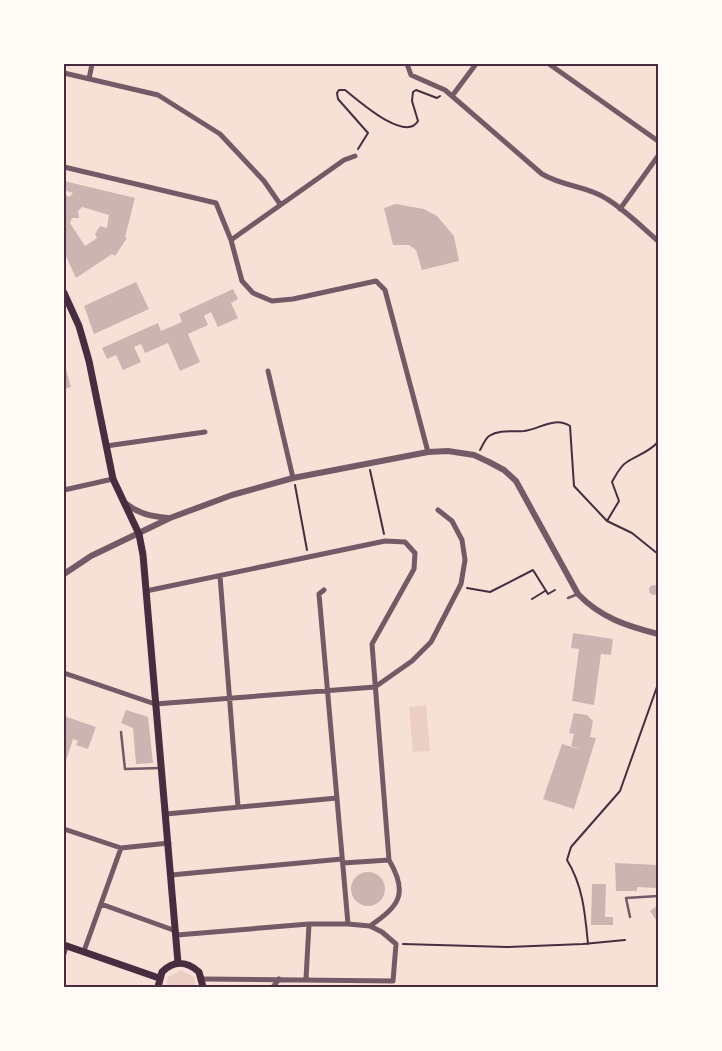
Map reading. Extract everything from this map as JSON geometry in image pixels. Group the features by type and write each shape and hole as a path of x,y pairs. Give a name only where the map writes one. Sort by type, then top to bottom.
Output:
{"main road":[{"path":"64,293 79,326 89,361 113,479 139,534 143,554 177,933 178,963"},
{"path":"65,946 159,978"},
{"path":"158,987 159,978 167,968 178,963 194,967 203,983"}],"street":[{"path":"89,79 92,64"},
{"path":"407,64 411,75 445,90 542,174 554,182 588,190 607,198 658,241"},
{"path":"452,96 476,64"},
{"path":"549,64 658,141"},
{"path":"64,73 158,96 220,134 264,181 280,204"},
{"path":"231,240 344,160 355,156"},
{"path":"620,209 658,156"},
{"path":"64,167 216,203 231,240 242,281 253,293 272,301 293,299 376,281 385,290 428,452"},
{"path":"268,371 294,478"},
{"path":"106,446 205,432"},
{"path":"64,574 91,556 170,518 232,495 294,478 369,463 428,452 460,452 476,456 504,470 516,481 578,594 591,607 622,624 658,634"},
{"path":"64,490 113,479"},
{"path":"122,501 135,511 146,516 170,518"},
{"path":"64,673 156,704 375,686 412,661 430,642 460,586 465,560 462,540 452,521 438,510"},
{"path":"146,591 384,538 405,542 415,553 414,569 372,644 389,860 396,871 400,887 398,900 390,912 370,926"},
{"path":"220,576 238,807"},
{"path":"324,590 319,594 348,924"},
{"path":"166,814 337,798"},
{"path":"64,829 121,848 168,843"},
{"path":"84,952 121,848"},
{"path":"172,875 343,861 389,860"},
{"path":"101,904 177,933 309,924 348,924 370,926 382,932 396,944 392,981 383,984 306,979 203,983"},
{"path":"306,979 309,924"},
{"path":"64,955 65,946"},
{"path":"273,987 279,979"}],"lane":[{"path":"568,598 578,594"},
{"path":"121,732 125,769 162,768"},
{"path":"630,917 626,898 658,896"}],"path":[{"path":"355,156 368,133 338,99 337,93 339,90 345,90 391,124 406,128 412,127 418,121 412,101 413,92 416,90 422,91 437,98 443,94"},
{"path":"476,456 488,437 503,430 524,431 550,423 564,422 570,426 574,486 607,521 632,533 658,554"},
{"path":"607,521 619,501 612,482 620,469 626,462 652,450 658,442"},
{"path":"369,463 384,538"},
{"path":"294,478 307,550"},
{"path":"460,586 490,592 533,570 548,594 555,590"},
{"path":"532,599 546,590"},
{"path":"588,944 583,896 577,876 567,860 571,847 620,791 658,684"},
{"path":"396,944 507,946 588,944 625,940"}],"shaded area":[{"path":"426,705 430,751 413,752 409,707"},
{"path":"181,970 194,977 196,987 166,987 168,977"}],"building":[{"path":"64,181 135,198 125,237 127,238 115,256 112,254 76,278 64,252 64,194 69,197 73,193 64,190","holes":["82,207 109,215 107,228 100,226 95,234 97,238 85,246 70,223 72,218 79,218 78,211"]},
{"path":"396,204 424,209 437,216 454,236 459,261 422,270 416,250 409,245 393,245 384,208"},
{"path":"136,282 149,309 94,334 84,306"},
{"path":"233,289 238,299 231,303 238,318 218,327 211,312 204,316 208,325 188,334 200,362 180,371 168,343 145,353 141,344 134,347 141,362 123,370 116,355 107,359 102,348 158,323 161,331 182,322 179,314"},
{"path":"64,362 71,387 64,389"},
{"path":"654,585 659,590 654,595 649,590"},
{"path":"573,633 613,639 611,655 601,654 594,705 572,701 579,649 571,648"},
{"path":"126,710 148,717 153,763 136,764 133,728 121,723"},
{"path":"574,713 587,715 593,721 590,737 596,738 574,809 543,799 562,744 582,750 571,746 574,734 569,733"},
{"path":"64,716 96,727 88,749 76,745 78,741 73,739 64,767"},
{"path":"615,863 658,865 658,885 656,888 637,887 637,891 616,891"},
{"path":"368,872 380,877 385,889 380,901 368,906 356,901 351,889 356,877"},
{"path":"592,884 606,884 605,917 613,917 613,925 591,925"},
{"path":"658,905 658,923 650,911"}]}
